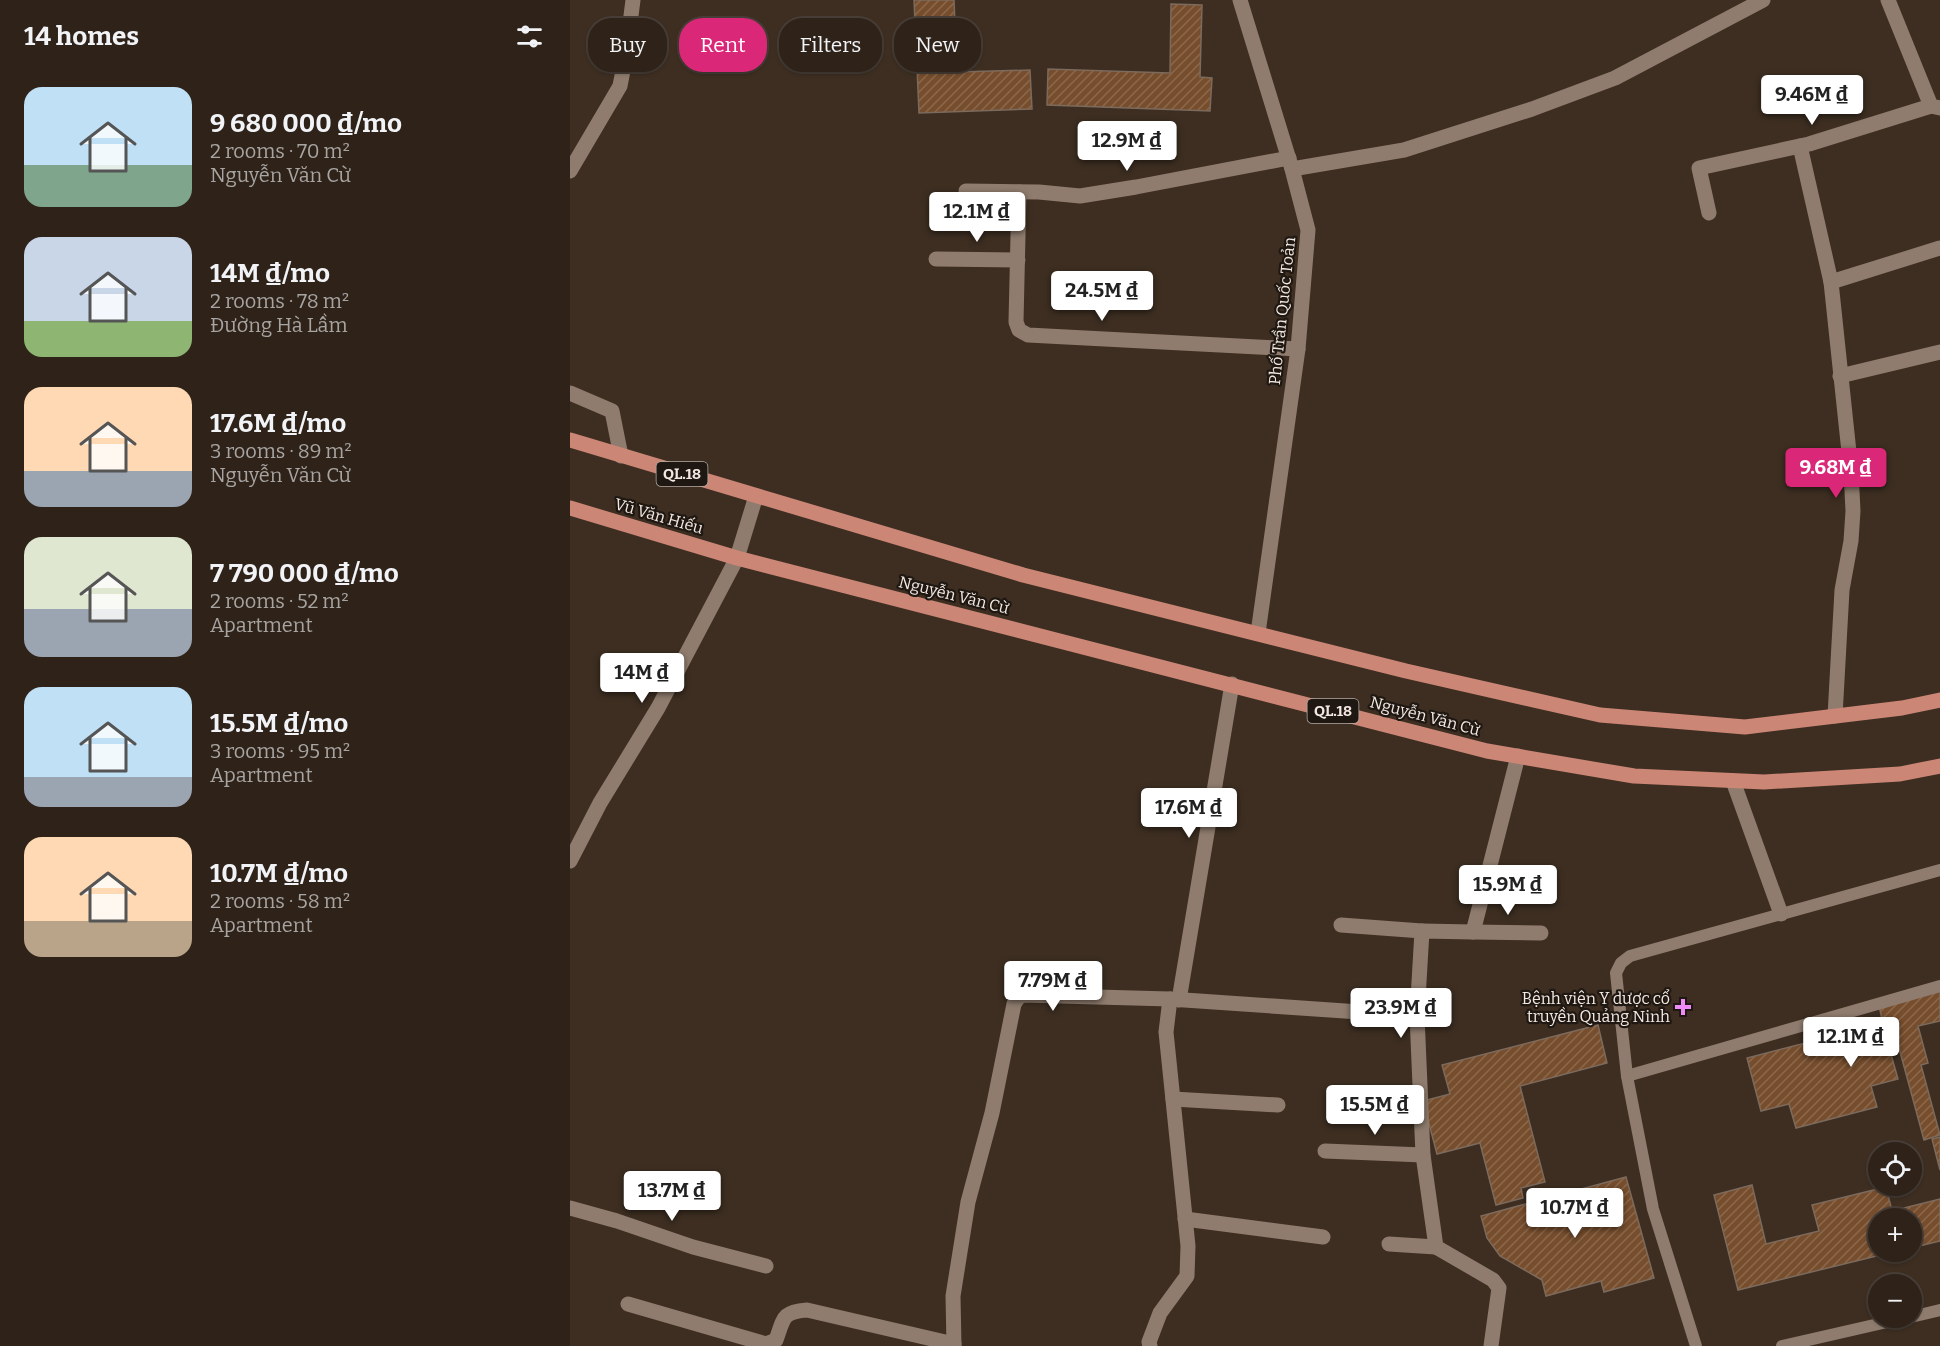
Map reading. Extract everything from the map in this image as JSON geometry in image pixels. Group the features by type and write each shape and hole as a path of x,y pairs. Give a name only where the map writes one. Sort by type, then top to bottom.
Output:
{"main road":[{"name":"QL.18","path":"570,440 1023,575 1406,671 1600,715 1745,727 1902,708 1940,700"},
{"name":"Vũ Văn Hiếu","path":"570,508 737,558"},
{"name":"Nguyễn Văn Cừ","path":"737,558 1487,751 1634,776 1732,781 1764,782 1900,774 1940,766"}],"street":[{"path":"570,171 620,86 633,0"},
{"name":"Phố Trần Quốc Toản","path":"1240,0 1291,163 1308,230 1298,349 1258,633"},
{"path":"966,191 1080,196 1291,163 1404,150 1532,109 1615,78 1763,0"},
{"path":"1709,213 1699,168 1800,146 1935,107 1888,0"},
{"path":"1800,146 1831,282 1851,471 1853,511 1851,541 1842,590 1835,716"},
{"path":"1019,192 1016,322 1019,330 1028,335 1298,349"},
{"path":"1831,282 1940,248"},
{"path":"936,259 1018,260"},
{"path":"1840,376 1940,352"},
{"path":"570,393 612,411 621,456"},
{"path":"570,861 600,803 658,708 737,558 756,496"},
{"path":"1150,1346 1149,1342 1160,1313 1187,1276 1188,1246 1166,1032 1175,1000 1232,684"},
{"path":"1473,932 1518,756"},
{"path":"1732,781 1781,914"},
{"path":"1341,925 1422,931 1541,933"},
{"path":"1422,931 1417,1016 1423,1155 1436,1247"},
{"path":"628,1304 766,1344 776,1340 786,1316 792,1311 807,1310 954,1345 953,1296 968,1202 992,1113 1014,1004 1023,995 1175,1000 1417,1016"},
{"path":"1173,1099 1278,1105"},
{"path":"1325,1151 1423,1155"},
{"path":"570,1208 693,1247 766,1266"},
{"path":"1185,1219 1323,1237"},
{"path":"1389,1244 1436,1247 1493,1280 1499,1288 1491,1346"}],"lane":[{"path":"1696,1346 1653,1209 1627,1076 1616,974 1621,963 1629,956 1940,870"},
{"path":"1627,1076 1940,986"},
{"path":"1922,1314 1940,1310"},
{"path":"1782,1346 1868,1327"}],"building":[{"path":"914,0 954,0 955,18 915,18"},
{"path":"1171,4 1202,5 1200,77 1212,78 1210,111 1047,105 1048,69 1170,73"},
{"path":"1030,70 1032,109 919,113 917,72"},
{"path":"1940,991 1940,1021 1918,1026 1928,1063 1921,1065 1940,1135 1924,1140 1899,1048 1890,1051 1898,1079 1871,1086 1877,1107 1796,1128 1789,1104 1761,1111 1747,1058 1883,1023 1879,1006"},
{"path":"1598,1025 1607,1063 1520,1086 1545,1182 1521,1188 1523,1198 1496,1205 1480,1143 1437,1154 1423,1101 1450,1094 1442,1065"},
{"path":"1940,1137 1940,1170 1932,1139"},
{"path":"1626,1177 1654,1278 1604,1292 1601,1281 1546,1296 1542,1280 1500,1256 1487,1238 1481,1216"},
{"path":"1752,1185 1766,1244 1819,1231 1812,1205 1868,1191 1868,1196 1888,1196 1891,1208 1868,1208 1868,1258 1738,1290 1714,1195"},
{"path":"1940,1199 1940,1241 1922,1245 1922,1208 1904,1208"}],"place":[{"name":"Bệnh viện Y dược cổ truyền Quảng Ninh","path":"1683,1007"}]}
